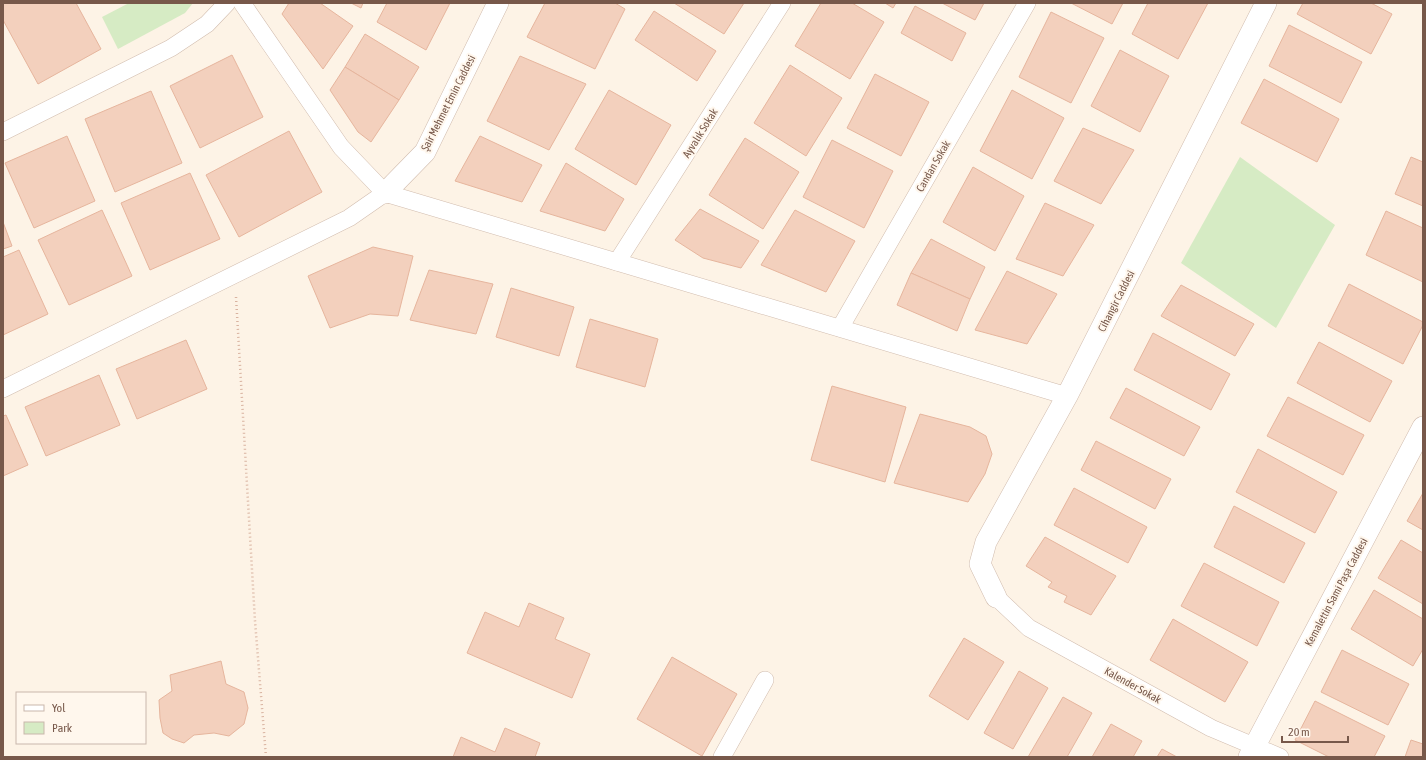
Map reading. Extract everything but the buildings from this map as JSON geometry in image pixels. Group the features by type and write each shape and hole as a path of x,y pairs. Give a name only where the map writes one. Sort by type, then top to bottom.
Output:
{"street":[{"path":"3,132 171,48 207,24 227,3"},
{"path":"242,3 341,147 385,193 1067,396"},
{"name":"Şair Mehmet Emin Caddesi","path":"385,193 425,152 498,3"},
{"name":"Ayvalık Sokak","path":"617,262 782,3"},
{"name":"Candan Sokak","path":"840,328 1027,3"},
{"name":"Cihangir Caddesi","path":"996,597 980,564 986,542 1067,396 1266,3"},
{"path":"3,389 349,218 385,193"},
{"name":"Kemalettin Sami Paşa Caddesi","path":"1252,752 1423,427"},
{"name":"Kalender Sokak","path":"996,597 1029,628 1252,752 1280,757"},
{"path":"722,757 765,680"}],"path":[{"path":"236,295 255,622 266,757"}],"green space":[{"path":"129,3 193,3 185,13 118,49 102,17"},
{"path":"1240,157 1335,225 1276,328 1181,263"}]}
